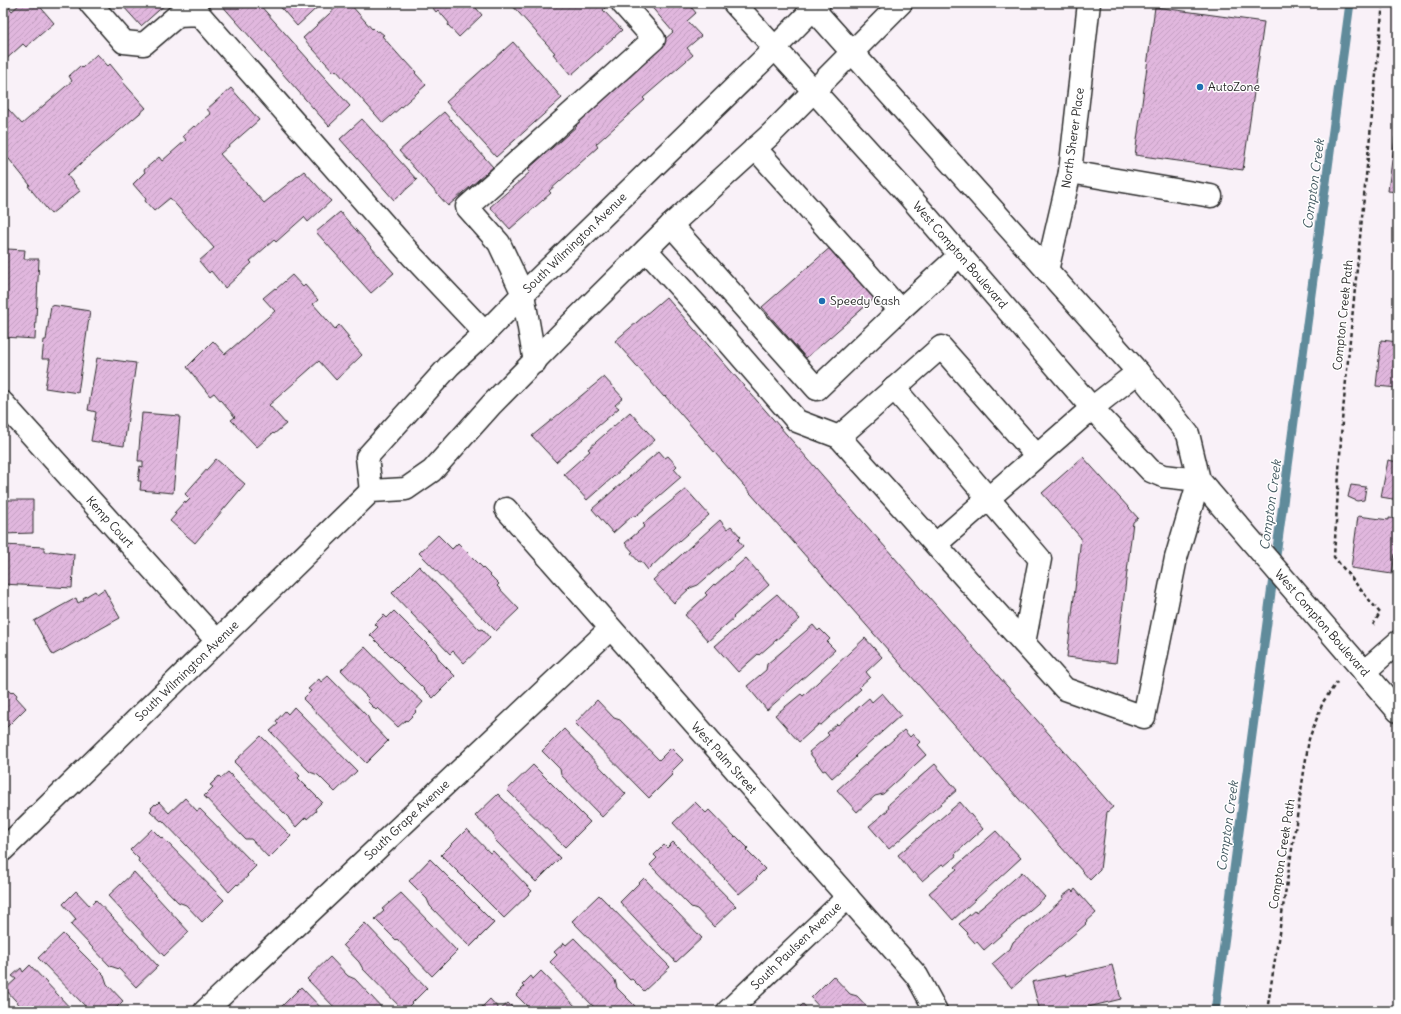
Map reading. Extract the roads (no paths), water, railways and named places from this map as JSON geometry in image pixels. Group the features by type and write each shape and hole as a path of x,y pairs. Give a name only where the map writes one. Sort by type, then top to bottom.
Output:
{"main road":[{"path":"90,3 124,42 144,44 178,14 199,14 413,257 485,333"},
{"path":"535,362 523,294 499,243 467,207 654,38 622,3"},
{"name":"West Compton Boulevard","path":"734,3 909,196 1092,408 1151,471 1163,476 1199,480"},
{"path":"371,491 406,489 432,471 492,404 562,333 671,225 815,91 901,3"},
{"name":"North Sherer Place","path":"1047,271 1070,172 1089,3"},
{"name":"South Wilmington Avenue","path":"3,850 371,491 367,457 450,365 485,333 774,48 813,5"},
{"name":"West Compton Boulevard","path":"813,5 851,53 1138,372 1188,434 1199,480 1398,711"},
{"path":"755,148 900,310"},
{"path":"1070,172 1211,196"},
{"path":"671,225 817,388 960,255"},
{"path":"646,250 699,308 797,421 839,437 1065,689 1144,717 1176,558 1199,480"},
{"path":"839,437 941,347 1037,456"},
{"path":"936,544 1092,408 1138,372"},
{"path":"894,388 1040,559 1024,643"},
{"name":"Kemp Court","path":"3,403 216,642"},
{"name":"West Palm Street","path":"506,509 610,629 917,976 936,1011"},
{"name":"South Grape Avenue","path":"205,1011 610,629"},
{"path":"1364,672 1398,642"},
{"name":"South Paulsen Avenue","path":"728,1011 848,897"}],"waterway":[{"name":"Compton Creek","path":"1215,1011 1350,3"}],"place":[{"name":"AutoZone","path":"1200,87"},
{"name":"Speedy Cash","path":"822,301"}]}
